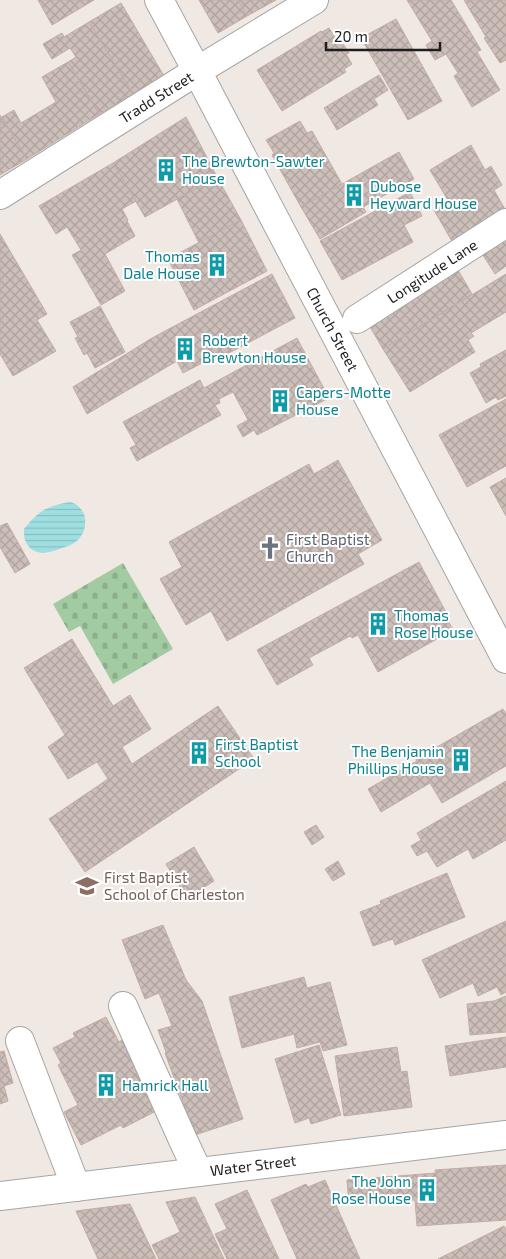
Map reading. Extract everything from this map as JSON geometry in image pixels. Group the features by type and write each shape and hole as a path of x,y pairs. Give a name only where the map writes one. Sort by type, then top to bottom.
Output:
{"street":[{"name":"Church Street","path":"159,0 506,659"},
{"name":"Tradd Street","path":"0,195 314,0"},
{"name":"Longitude Lane","path":"357,319 506,223"},
{"path":"124,1006 198,1172"},
{"path":"20,1041 76,1187"},
{"name":"Water Street","path":"0,1196 506,1135"}],"green space":[{"path":"123,563 173,649 113,684 80,626 69,632 53,604"}],"water":[{"path":"70,502 78,506 85,516 83,534 70,545 51,552 36,552 25,540 24,529 44,510 55,505"}],"building":[{"path":"38,0 94,0 52,25"},
{"path":"199,0 238,0 247,16 218,33"},
{"path":"238,0 276,0 247,16"},
{"path":"407,0 451,0 481,50 477,52 500,90 472,107 454,76 458,73 446,54 435,60 426,45 432,41"},
{"path":"464,0 506,0 506,60 500,63"},
{"path":"121,3 164,76 133,94 89,22"},
{"path":"396,19 442,101 408,120 361,38"},
{"path":"89,22 133,94 99,114 68,62 76,57 70,48 52,59 43,44 62,33 64,37"},
{"path":"329,28 337,41 340,39 349,53 346,54 352,64 344,69 346,72 282,111 257,70"},
{"path":"68,62 99,114 27,159 2,117 14,110 21,123 56,102 42,77"},
{"path":"379,75 388,90 374,99 378,105 337,130 324,108"},
{"path":"0,115 27,159 0,175"},
{"name":"The Brewton-Sawter House","path":"186,117 217,177 145,217 113,163"},
{"path":"300,121 307,133 312,131 342,184 301,207 272,155 274,153 266,140"},
{"path":"471,145 485,170 491,166 502,185 494,190 506,211 457,250 434,210 449,202 430,170"},
{"name":"Dubose Heyward House","path":"399,152 414,179 363,207 366,212 320,239 301,207"},
{"path":"113,163 136,201 122,209 135,236 105,254 125,291 101,305 72,255 81,250 67,227 56,234 39,206"},
{"path":"217,177 241,220 199,243 177,199"},
{"path":"410,192 422,216 404,225 413,242 342,280 320,241"},
{"name":"Thomas Dale House","path":"241,220 267,271 194,310 168,259"},
{"path":"0,234 47,314 37,320 56,351 13,376 0,354"},
{"path":"506,237 506,266 495,274 481,252"},
{"path":"458,270 472,294 383,349 369,325"},
{"name":"Robert Brewton House","path":"272,274 295,318 210,363 208,360 183,373 177,361 87,414 73,387 152,338"},
{"path":"506,274 506,312 471,333 474,336 468,340 475,352 410,392 383,349"},
{"path":"100,306 125,352 95,368 87,353 84,355 75,338 78,337 70,322"},
{"name":"Capers-Motte House","path":"297,338 329,398 257,435 254,430 243,437 237,426 248,420 233,392 219,399 220,403 215,405 221,415 137,461 130,448 136,445 123,422 200,380 204,388"},
{"path":"506,350 506,396 498,400 496,397 486,403 470,373 481,367 480,364"},
{"path":"506,399 506,466 467,487 439,435"},
{"name":"First Baptist Church","path":"338,460 382,540 358,554 364,564 227,641 211,611 186,625 160,579 182,567 169,542 309,464 314,474"},
{"path":"506,478 506,516 490,487"},
{"path":"7,523 30,564 15,573 0,547 0,526"},
{"name":"Thomas Rose House","path":"419,562 448,616 446,617 453,630 378,672 358,635 352,638 350,636 309,658 313,665 277,685 257,650"},
{"name":"First Baptist School","path":"72,639 113,706 130,695 151,729 122,747 132,764 218,706 254,759 85,872 49,819 108,779 97,762 68,779 48,747 65,735 24,668"},
{"name":"The Benjamin Phillips House","path":"503,709 506,714 506,766 442,803 430,783 381,812 368,789"},
{"path":"506,781 506,840 473,859 468,849 437,867 427,851 417,856 411,846 421,840 417,833"},
{"path":"316,825 324,837 312,845 304,832"},
{"path":"194,847 214,881 187,898 166,864"},
{"path":"338,861 345,874 333,881 325,869"},
{"path":"447,873 465,917 395,945 393,939 373,946 360,912 381,904 380,901"},
{"path":"506,921 506,992 501,995 497,987 478,996 473,983 440,998 422,960"},
{"path":"163,925 186,980 202,1001 243,1119 195,1135 158,1030 172,1026 159,993 145,999 122,940"},
{"path":"304,977 307,988 330,982 347,1045 323,1051 320,1042 297,1048 294,1034 242,1048 229,997"},
{"path":"506,996 506,1032 470,1035 467,1004 494,1001"},
{"name":"Hamrick Hall","path":"106,1017 119,1042 122,1040 158,1110 123,1128 121,1125 81,1145 64,1112 78,1105 58,1065 61,1063 53,1048 75,1037 73,1033"},
{"path":"506,1037 506,1067 450,1076 445,1046"},
{"path":"319,1045 341,1115 311,1124 309,1118 295,1123 275,1059"},
{"path":"397,1047 401,1072 407,1071 412,1107 344,1116 335,1056"},
{"path":"4,1051 13,1083 4,1086 8,1101 0,1104 0,1052"},
{"name":"The John Rose House","path":"506,1165 506,1220 417,1226 415,1200 349,1204 347,1180 436,1173 435,1170"},
{"path":"325,1180 360,1259 297,1259 271,1200 306,1184 308,1187"},
{"path":"247,1190 279,1259 227,1259 215,1234 227,1229 215,1204"},
{"path":"195,1197 224,1259 159,1259 152,1245 180,1232 166,1202"},
{"path":"130,1204 156,1259 98,1259 76,1211"},
{"path":"504,1226 506,1230 506,1259 438,1259"}],"place":[{"name":"The Brewton-Sawter House","path":"166,170"},
{"name":"Dubose Heyward House","path":"354,195"},
{"name":"Thomas Dale House","path":"217,265"},
{"name":"Robert Brewton House","path":"185,349"},
{"name":"Capers-Motte House","path":"280,401"},
{"name":"First Baptist Church","path":"270,548"},
{"name":"Thomas Rose House","path":"378,624"},
{"name":"First Baptist School","path":"199,753"},
{"name":"The Benjamin Phillips House","path":"461,760"},
{"name":"First Baptist School of Charleston","path":"87,886"},
{"name":"Hamrick Hall","path":"106,1085"},
{"name":"The John Rose House","path":"427,1190"}]}
